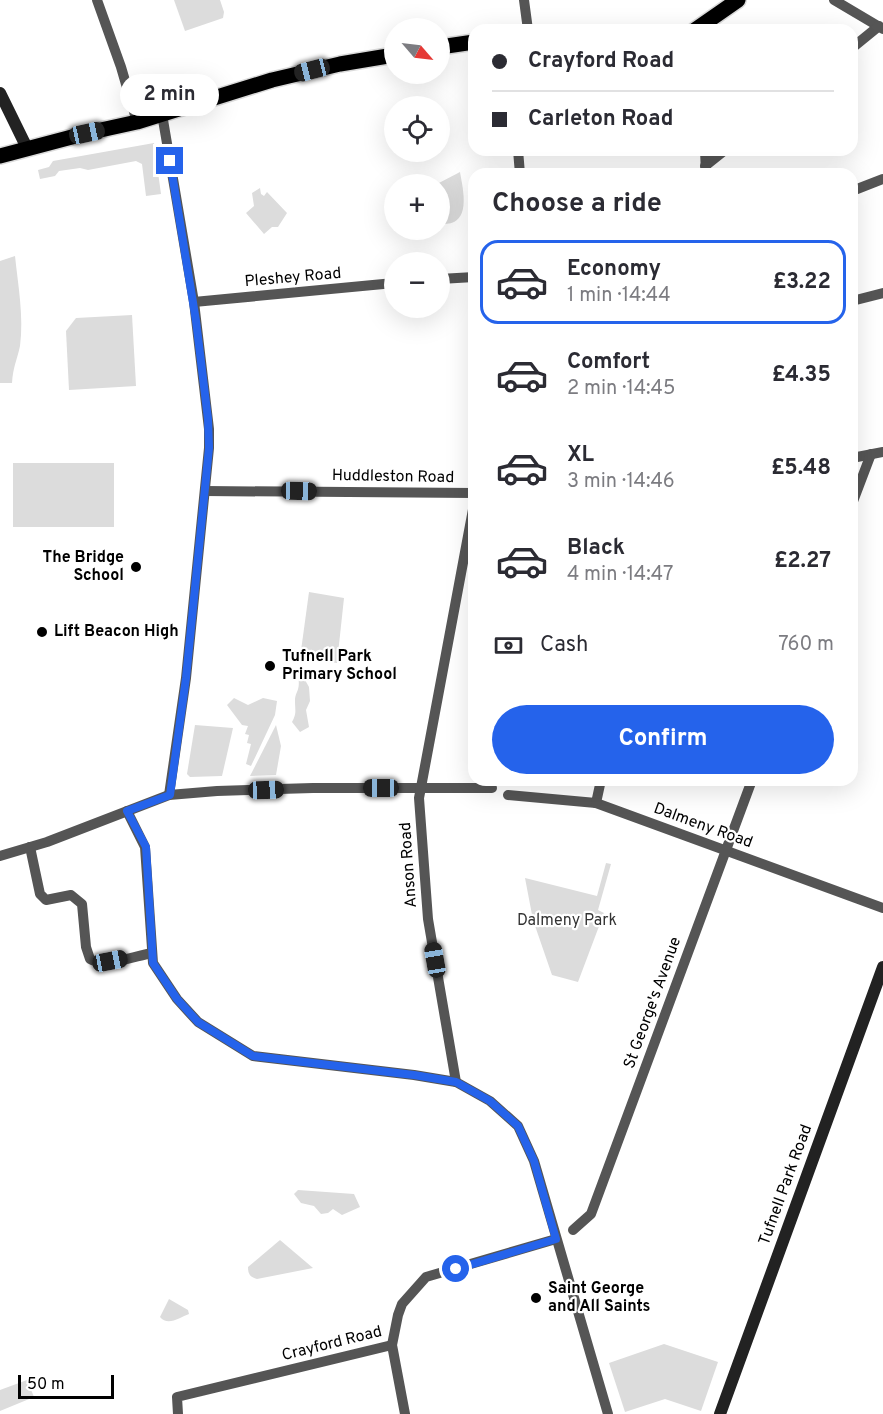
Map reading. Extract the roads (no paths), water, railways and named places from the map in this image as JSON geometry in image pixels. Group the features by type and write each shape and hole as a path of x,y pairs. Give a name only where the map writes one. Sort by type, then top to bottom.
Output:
{"main road":[{"path":"705,24 738,0"},
{"path":"450,45 468,43"},
{"path":"0,156 137,122 272,80 384,57"}],"street":[{"path":"97,0 121,67 137,122"},
{"path":"524,0 527,24"},
{"path":"834,0 881,27 858,44"},
{"path":"0,93 27,148"},
{"path":"162,114 194,302 209,429 186,678 170,795"},
{"path":"708,168 719,156"},
{"path":"858,189 883,179"},
{"path":"450,278 468,277"},
{"name":"Pleshey Road","path":"194,302 384,284"},
{"path":"858,299 883,293"},
{"path":"858,457 883,452"},
{"path":"858,488 871,454"},
{"name":"Huddleston Road","path":"205,491 468,493"},
{"name":"Anson Road","path":"456,1082 428,919 419,798 468,536"},
{"path":"596,803 600,786"},
{"name":"St George's Avenue","path":"573,1230 591,1214 750,786"},
{"path":"0,856 170,795 222,791 492,788"},
{"name":"Dalmeny Road","path":"508,795 596,803 883,908"},
{"path":"127,811 146,847 153,963 177,999 198,1022 253,1056 456,1082 490,1101 518,1126 534,1161 608,1414"},
{"path":"30,847 40,894 46,900 71,895 82,904 86,947 90,958 96,963 152,953"},
{"name":"Tufnell Park Road","path":"720,1414 883,967"},
{"name":"Crayford Road","path":"178,1414 177,1397 392,1345 402,1304 426,1277 556,1239"},
{"path":"392,1345 405,1414"}],"place":[{"name":"The Bridge School","path":"136,567"},
{"name":"Lift Beacon High","path":"42,632"},
{"name":"Tufnell Park Primary School","path":"270,666"},
{"name":"Saint George and All Saints","path":"536,1298"}],"park label":[{"name":"Dalmeny Park","path":"567,921"}]}
